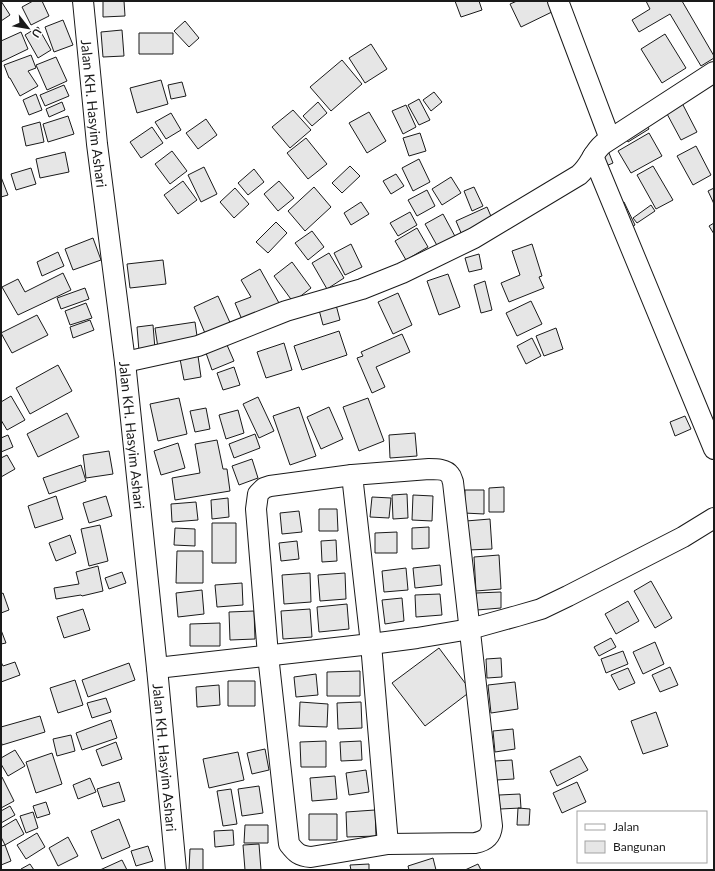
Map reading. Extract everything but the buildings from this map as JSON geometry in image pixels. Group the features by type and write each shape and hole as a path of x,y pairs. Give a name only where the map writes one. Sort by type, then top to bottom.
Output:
{"street":[{"name":"Jalan KH. Hasyim Ashari","path":"83,1 97,144 125,362 158,668 176,870"},
{"path":"558,1 610,139"},
{"path":"125,362 198,346 286,311 362,289 402,273 474,238 579,175 588,166 599,147 714,72"},
{"path":"593,156 714,449"},
{"path":"437,469 444,471 450,475 453,482 470,629 491,818 491,832 489,836 485,840 475,843 388,844 311,857 303,857 295,852 289,844 268,655 256,509 258,494 264,488 270,486 352,475 437,469"},
{"path":"352,475 371,644 388,844"},
{"path":"158,668 371,644 470,629 541,609 636,562 683,537 714,518"}]}
